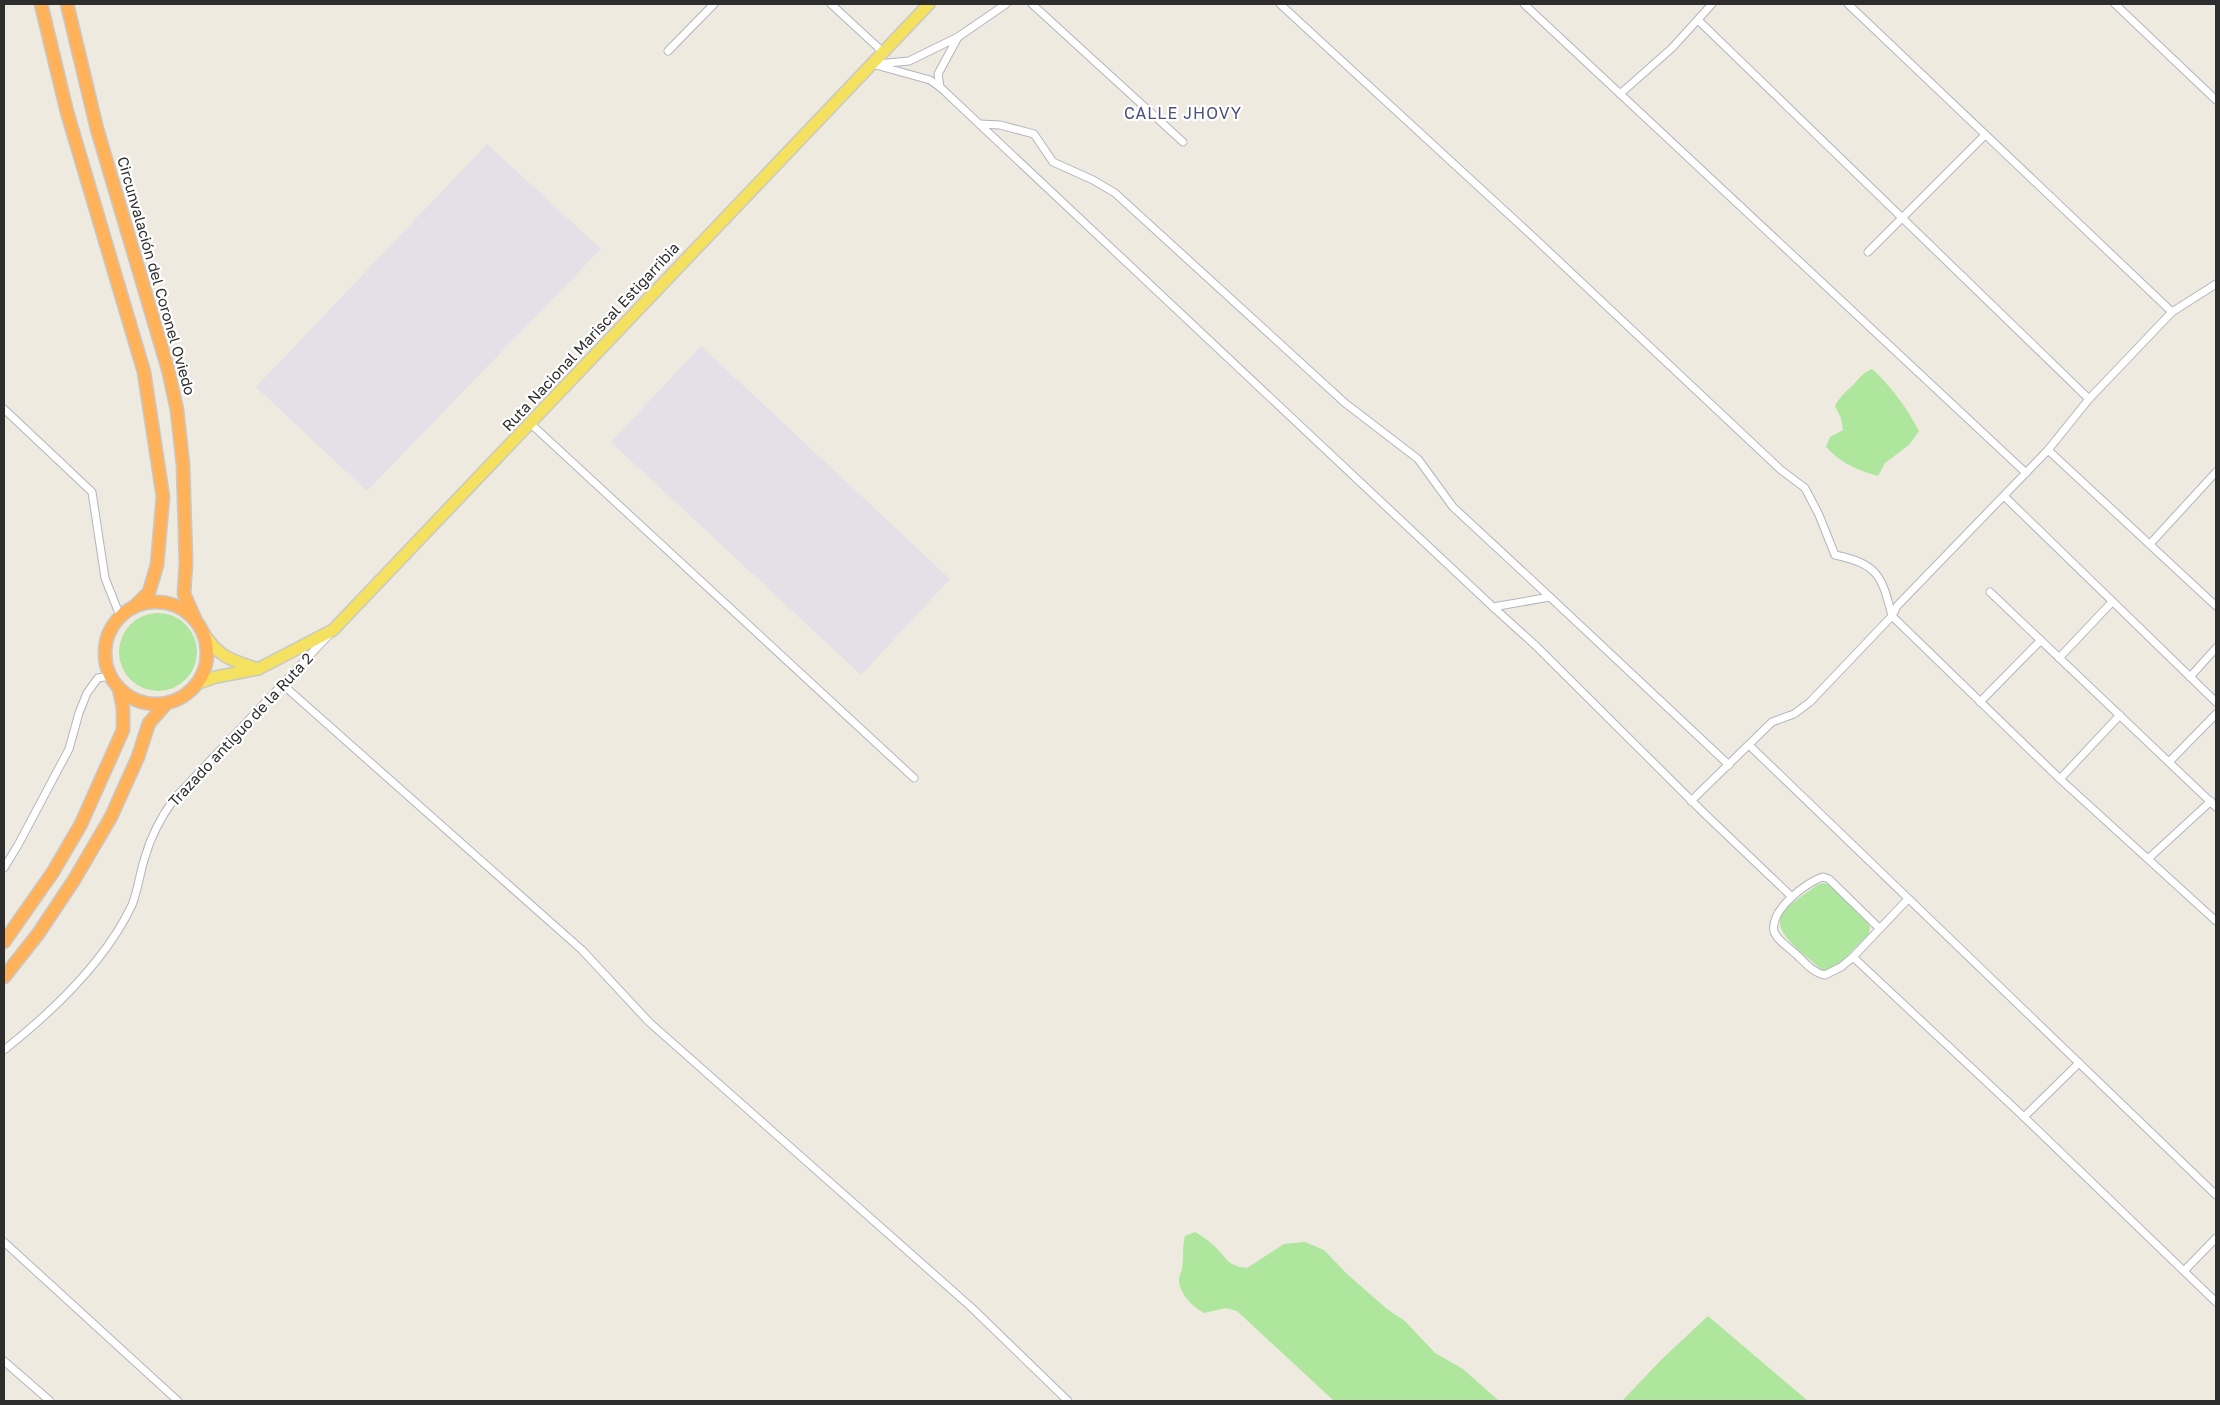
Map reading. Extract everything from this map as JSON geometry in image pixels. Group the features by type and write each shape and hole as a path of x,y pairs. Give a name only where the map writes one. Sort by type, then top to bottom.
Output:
{"highway":[{"path":"41,4 67,112 145,381 163,497 157,565 149,592 120,616 111,629 105,644 105,660 110,676 119,689 133,699 150,704 167,703 183,696 196,684 204,669 207,651 204,634 195,619 182,608 166,602 150,602 134,606"},
{"name":"Circunvalación del Coronel Oviedo","path":"67,4 98,128 168,369 177,410 183,465 186,562 184,594 195,619"},
{"path":"4,942 53,872 81,824 123,730 123,708 119,689"},
{"path":"4,977 38,934 79,873 111,817 138,758 150,723 167,703"}],"main road":[{"name":"Ruta Nacional Mariscal Estigarribia","path":"196,684 216,677 258,669 334,630 928,4"},
{"path":"204,634 215,650 234,661 258,669"}],"street":[{"path":"668,52 714,4"},
{"path":"831,4 883,52"},
{"path":"872,64 909,61 958,37 1006,4"},
{"path":"1032,4 1183,142"},
{"path":"1280,4 1529,233 1781,470 1805,488 1835,555 1857,560 1872,569 1885,588 1892,616 2060,779 2216,921"},
{"path":"1524,4 2026,473"},
{"path":"1620,94 1672,48 1712,4"},
{"path":"1848,4 2172,312"},
{"path":"2116,4 2216,100"},
{"path":"1698,20 2089,399"},
{"path":"940,87 938,74 944,59 958,37"},
{"path":"872,64 930,80 940,87 1492,607 1535,645 1691,801 1791,896"},
{"path":"980,124 1000,125 1034,134 1053,162 1093,180 1115,193 1345,403 1418,459 1453,507 1729,765"},
{"path":"1868,252 1985,135"},
{"path":"1691,801 1772,722 1794,714 1810,702 1892,616 1897,606 2048,450 2089,399 2172,312 2216,284"},
{"path":"4,409 92,492 105,578 120,616"},
{"path":"531,424 914,778"},
{"path":"2048,450 2216,606"},
{"path":"2150,544 2216,472"},
{"path":"2004,496 2216,702"},
{"path":"1990,592 2214,804 2149,858"},
{"path":"1492,607 1550,597"},
{"path":"2059,658 2112,602"},
{"name":"Trazado antiguo de la Ruta 2","path":"4,1050 41,1021 75,985 108,943 132,904 146,855 162,816 174,799 334,630"},
{"path":"1980,702 2041,640"},
{"path":"2190,677 2216,648"},
{"path":"4,868 69,749 79,713 87,694 98,678 110,676"},
{"path":"282,684 582,950 648,1022 786,1146 871,1217 964,1300 1068,1401"},
{"path":"2169,762 2216,714"},
{"path":"2060,779 2120,715"},
{"path":"1749,744 2216,1195"},
{"path":"1879,928 1829,879 1823,877 1791,896 1781,909 1774,925 1776,935 1819,974 1826,975 1853,958 1908,899"},
{"path":"1853,958 2024,1117 2216,1302"},
{"path":"2024,1117 2079,1064"},
{"path":"2184,1271 2216,1238"},
{"path":"4,1242 178,1401"},
{"path":"5,1365 50,1401"}],"shaded area":[{"path":"487,144 601,249 367,491 256,387"},
{"path":"701,346 950,579 861,675 611,442"}],"green space":[{"path":"1872,369 1898,398 1919,431 1909,445 1885,463 1878,476 1850,465 1826,447 1830,437 1843,430 1841,418 1835,406 1837,402 1861,376"},
{"path":"150,613 166,613 180,619 191,630 197,644 197,660 191,674 180,685 166,691 150,691 136,685 125,674 119,660 119,644 125,630 136,619"},
{"path":"1823,883 1830,885 1870,927 1869,934 1835,968 1828,971 1821,969 1799,951 1785,935 1780,919 1783,912 1790,905 1817,885"},
{"path":"1195,1232 1217,1248 1230,1263 1247,1268 1284,1244 1305,1242 1324,1250 1347,1274 1387,1309 1405,1321 1435,1353 1463,1369 1499,1401 1334,1401 1237,1311 1226,1308 1204,1313 1187,1299 1181,1290 1179,1278 1182,1269 1185,1236"},
{"path":"1708,1316 1808,1401 1622,1401 1662,1359"}],"district":[{"name":"CALLE JHOVY","path":"1183,113"}]}
